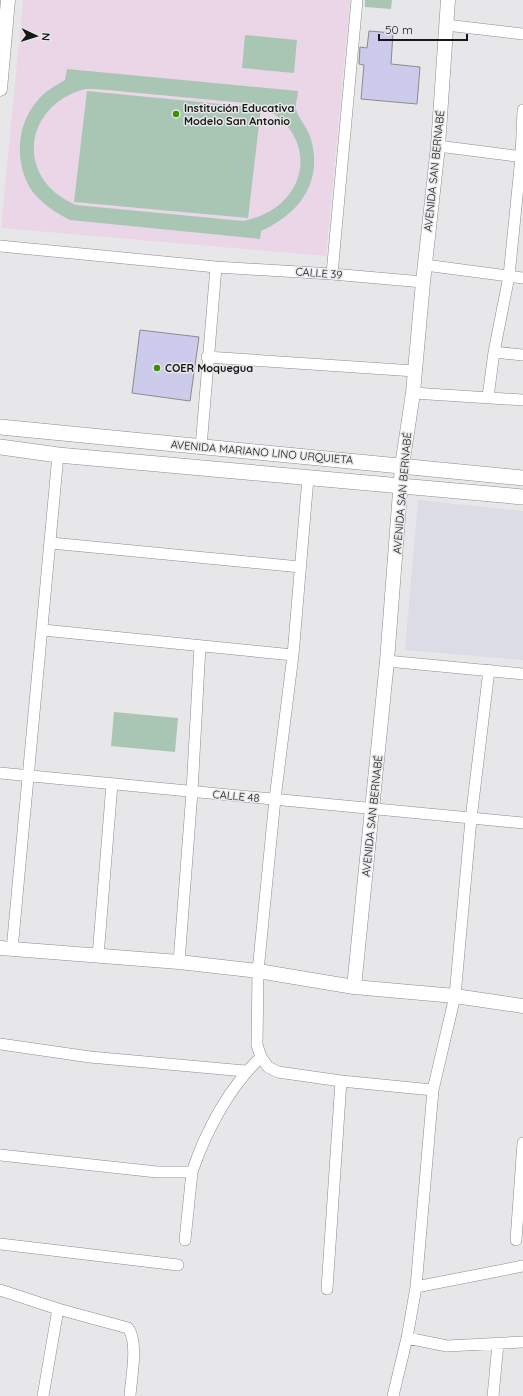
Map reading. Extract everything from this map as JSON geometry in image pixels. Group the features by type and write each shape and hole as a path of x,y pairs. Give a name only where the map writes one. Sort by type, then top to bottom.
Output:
{"main road":[{"name":"AVENIDA MARIANO LINO URQUIETA","path":"0,427 523,478"},
{"name":"AVENIDA MARIANO LINO URQUIETA","path":"0,447 58,455 523,497"}],"street":[{"path":"0,89 8,0"},
{"path":"332,274 356,0"},
{"name":"AVENIDA SAN BERNABÉ","path":"354,987 387,661 402,485 402,466 413,393 422,282 438,146 448,0"},
{"path":"446,25 523,34"},
{"path":"488,397 494,352 509,276 522,157 523,110"},
{"path":"438,146 522,157"},
{"name":"CALLE 39","path":"0,246 216,267 332,274 422,282"},
{"path":"425,265 523,278"},
{"path":"200,447 216,267"},
{"path":"494,352 523,355"},
{"path":"207,357 415,371"},
{"path":"413,393 523,400"},
{"path":"58,455 52,543 29,776 6,949 179,962 258,971 354,987 455,996 523,1006"},
{"path":"308,478 293,655 275,799 258,971 257,1045 261,1057 268,1067 278,1072 342,1081 433,1090"},
{"path":"52,543 300,567"},
{"path":"43,630 293,655"},
{"path":"179,962 192,792 200,646"},
{"path":"387,661 523,674"},
{"path":"393,1396 407,1338 416,1287 433,1090 455,996 471,818 489,670"},
{"name":"CALLE 48","path":"0,773 523,823"},
{"path":"98,956 112,784"},
{"path":"0,1044 90,1057 246,1071"},
{"path":"186,1240 192,1172 204,1139 246,1071 261,1057"},
{"path":"327,1290 342,1081"},
{"path":"516,1240 523,1144"},
{"path":"0,1155 157,1172 192,1172"},
{"path":"0,1244 178,1265"},
{"path":"416,1287 523,1266"},
{"path":"0,1290 58,1309 128,1328 133,1337 130,1396"},
{"path":"43,1396 58,1309"},
{"path":"407,1338 446,1346 523,1342"},
{"path":"493,1396 498,1344"}],"shaded area":[{"name":"Institución Educativa Modelo San Antonio","path":"23,0 350,0 326,256 1,228"},
{"path":"418,500 523,511 523,660 405,650"}],"green space":[{"path":"365,0 392,0 391,9 365,7"},
{"path":"245,35 297,40 294,73 242,68"},
{"path":"67,69 298,91 296,109 310,135 314,155 314,170 305,195 287,216 261,231 260,239 70,220 50,208 32,191 22,169 20,157 22,132 25,121 31,110 44,94 65,80","holes":["85,89 256,104 277,116 292,132 299,149 300,168 295,185 283,201 266,213 243,221 76,205 56,194 43,179 35,162 34,144 38,127 48,111 64,98"]},
{"path":"87,91 261,108 248,218 74,202"},
{"path":"114,712 178,718 175,752 111,746"}],"building":[{"path":"369,31 393,33 391,64 420,67 417,104 361,99 364,65 359,64 360,47 367,48"},
{"path":"140,330 199,337 190,401 132,393"}],"place":[{"name":"Institución Educativa Modelo San Antonio","path":"176,114"},
{"name":"COER Moquegua","path":"157,368"}]}
